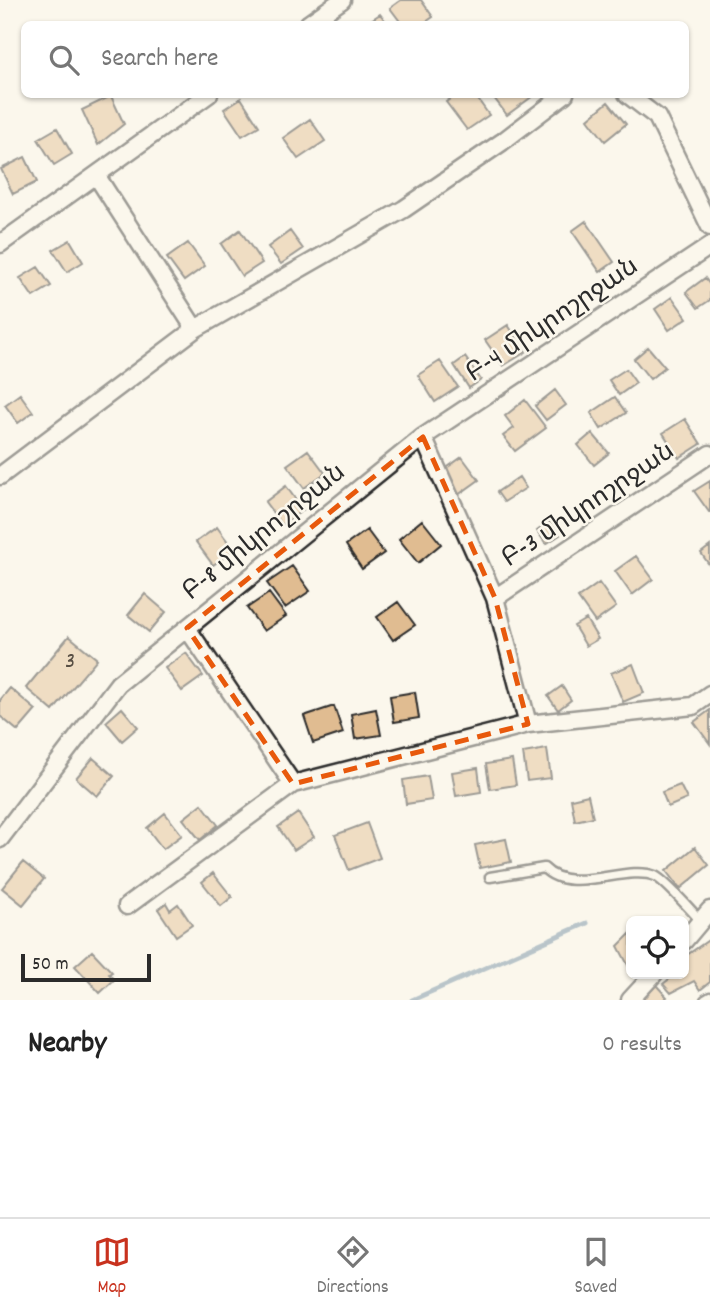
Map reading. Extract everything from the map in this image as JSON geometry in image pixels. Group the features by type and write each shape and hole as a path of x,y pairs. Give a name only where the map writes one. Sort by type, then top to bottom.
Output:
{"street":[{"path":"312,21 342,0"},
{"path":"0,244 203,98"},
{"path":"0,476 195,329 404,209 502,142 560,98"},
{"path":"632,98 657,117 710,228"},
{"path":"96,175 195,329"},
{"name":"Բ-4 միկրոշրջան","path":"422,437 710,246"},
{"path":"422,437 495,598 528,724"},
{"name":"Բ-8 միկրոշրջան","path":"293,784 187,628 422,437"},
{"name":"Բ-3 միկրոշրջան","path":"495,598 710,454"},
{"path":"0,839 118,684 187,628"},
{"path":"127,906 293,784 528,724 693,706 710,694"},
{"path":"689,935 706,916"},
{"path":"629,1000 649,979"}],"lane":[{"path":"490,877 544,868 549,874 578,880 643,874 656,877 706,916"},
{"path":"705,1000 710,997"}],"highlighted area":[{"path":"423,437 495,598 528,724 293,784 187,628"}],"building":[{"path":"401,0 421,0 433,17 427,21 400,21 390,8"},
{"path":"380,14 386,21 370,21"},
{"path":"112,98 124,124 98,145 82,110"},
{"path":"241,98 259,126 242,136 224,109"},
{"path":"452,98 477,98 489,115 467,130 446,102"},
{"path":"494,98 530,98 507,115"},
{"path":"608,102 626,124 605,141 588,119"},
{"path":"310,119 325,141 298,159 283,138"},
{"path":"57,128 72,154 54,165 38,139"},
{"path":"25,157 37,182 13,194 1,169"},
{"path":"586,221 614,262 600,272 572,231"},
{"path":"240,230 262,263 242,276 221,244"},
{"path":"290,231 303,249 281,264 268,247"},
{"path":"70,240 83,262 67,272 53,250"},
{"path":"188,243 205,266 184,281 167,258"},
{"path":"38,267 51,286 33,297 20,278"},
{"path":"705,278 710,285 710,300 698,308 686,292"},
{"path":"672,297 687,318 669,330 655,309"},
{"path":"508,325 526,352 503,366 485,340"},
{"path":"648,347 665,367 650,379 634,359"},
{"path":"465,357 481,380 469,388 454,365"},
{"path":"440,361 458,387 435,402 418,375"},
{"path":"626,369 636,383 619,395 609,380"},
{"path":"555,390 566,405 546,420 535,406"},
{"path":"20,394 33,412 18,423 5,405"},
{"path":"615,397 626,413 601,429 591,413"},
{"path":"525,400 546,428 515,451 503,436 514,428 505,416"},
{"path":"685,419 701,444 679,458 663,433"},
{"path":"592,433 609,453 594,465 578,445"},
{"path":"308,450 325,473 304,488 287,465"},
{"path":"462,457 479,480 458,495 441,472"},
{"path":"519,477 526,488 504,502 497,492"},
{"path":"710,481 710,512 709,512 694,491"},
{"path":"286,486 303,510 282,525 265,502"},
{"path":"422,520 441,544 418,563 399,539"},
{"path":"550,521 560,535 546,544 537,531"},
{"path":"217,527 234,550 213,565 196,542"},
{"path":"367,530 384,553 362,569 346,545"},
{"path":"710,546 710,566 701,553"},
{"path":"636,556 653,579 632,595 615,571"},
{"path":"292,566 310,591 285,608 267,583"},
{"path":"599,583 616,607 595,622 578,598"},
{"path":"269,593 286,616 264,631 247,608"},
{"path":"145,594 166,612 149,632 128,615"},
{"path":"398,602 415,625 393,640 377,617"},
{"path":"586,619 598,639 586,646 574,626"},
{"path":"69,636 97,659 53,711 26,688"},
{"path":"186,653 203,676 182,691 165,668"},
{"path":"633,664 644,693 623,702 611,673"},
{"path":"562,686 571,700 558,710 548,696"},
{"path":"10,688 36,710 18,731 0,716 0,700"},
{"path":"415,692 419,718 394,722 390,696"},
{"path":"334,706 343,733 313,743 304,716"},
{"path":"122,708 138,727 122,741 106,722"},
{"path":"376,709 381,735 355,739 351,714"},
{"path":"710,710 710,744 694,722"},
{"path":"547,749 551,778 527,781 523,753"},
{"path":"93,758 114,776 97,796 76,778"},
{"path":"512,760 516,785 490,789 486,764"},
{"path":"478,768 481,792 456,796 452,772"},
{"path":"428,776 432,800 406,804 403,780"},
{"path":"680,785 687,799 668,807 662,792"},
{"path":"588,795 593,817 575,821 571,799"},
{"path":"202,804 218,825 200,840 183,819"},
{"path":"165,813 182,835 163,849 147,828"},
{"path":"298,813 314,837 294,850 278,827"},
{"path":"367,823 380,858 349,870 335,835"},
{"path":"506,839 511,862 480,868 475,845"},
{"path":"695,847 709,865 680,889 666,871"},
{"path":"23,862 44,879 23,905 2,888"},
{"path":"213,873 232,897 221,906 202,882"},
{"path":"166,903 170,910 178,904 192,925 176,936 158,909"},
{"path":"626,938 626,961 618,946"},
{"path":"710,939 710,982 700,990 694,981 671,993 663,984 670,979 689,979 689,954"},
{"path":"92,951 112,972 109,974 114,980 100,993 75,966"},
{"path":"656,985 667,997 664,1000 643,1000"}],"waterway":[{"path":"412,1000 587,923"}]}
